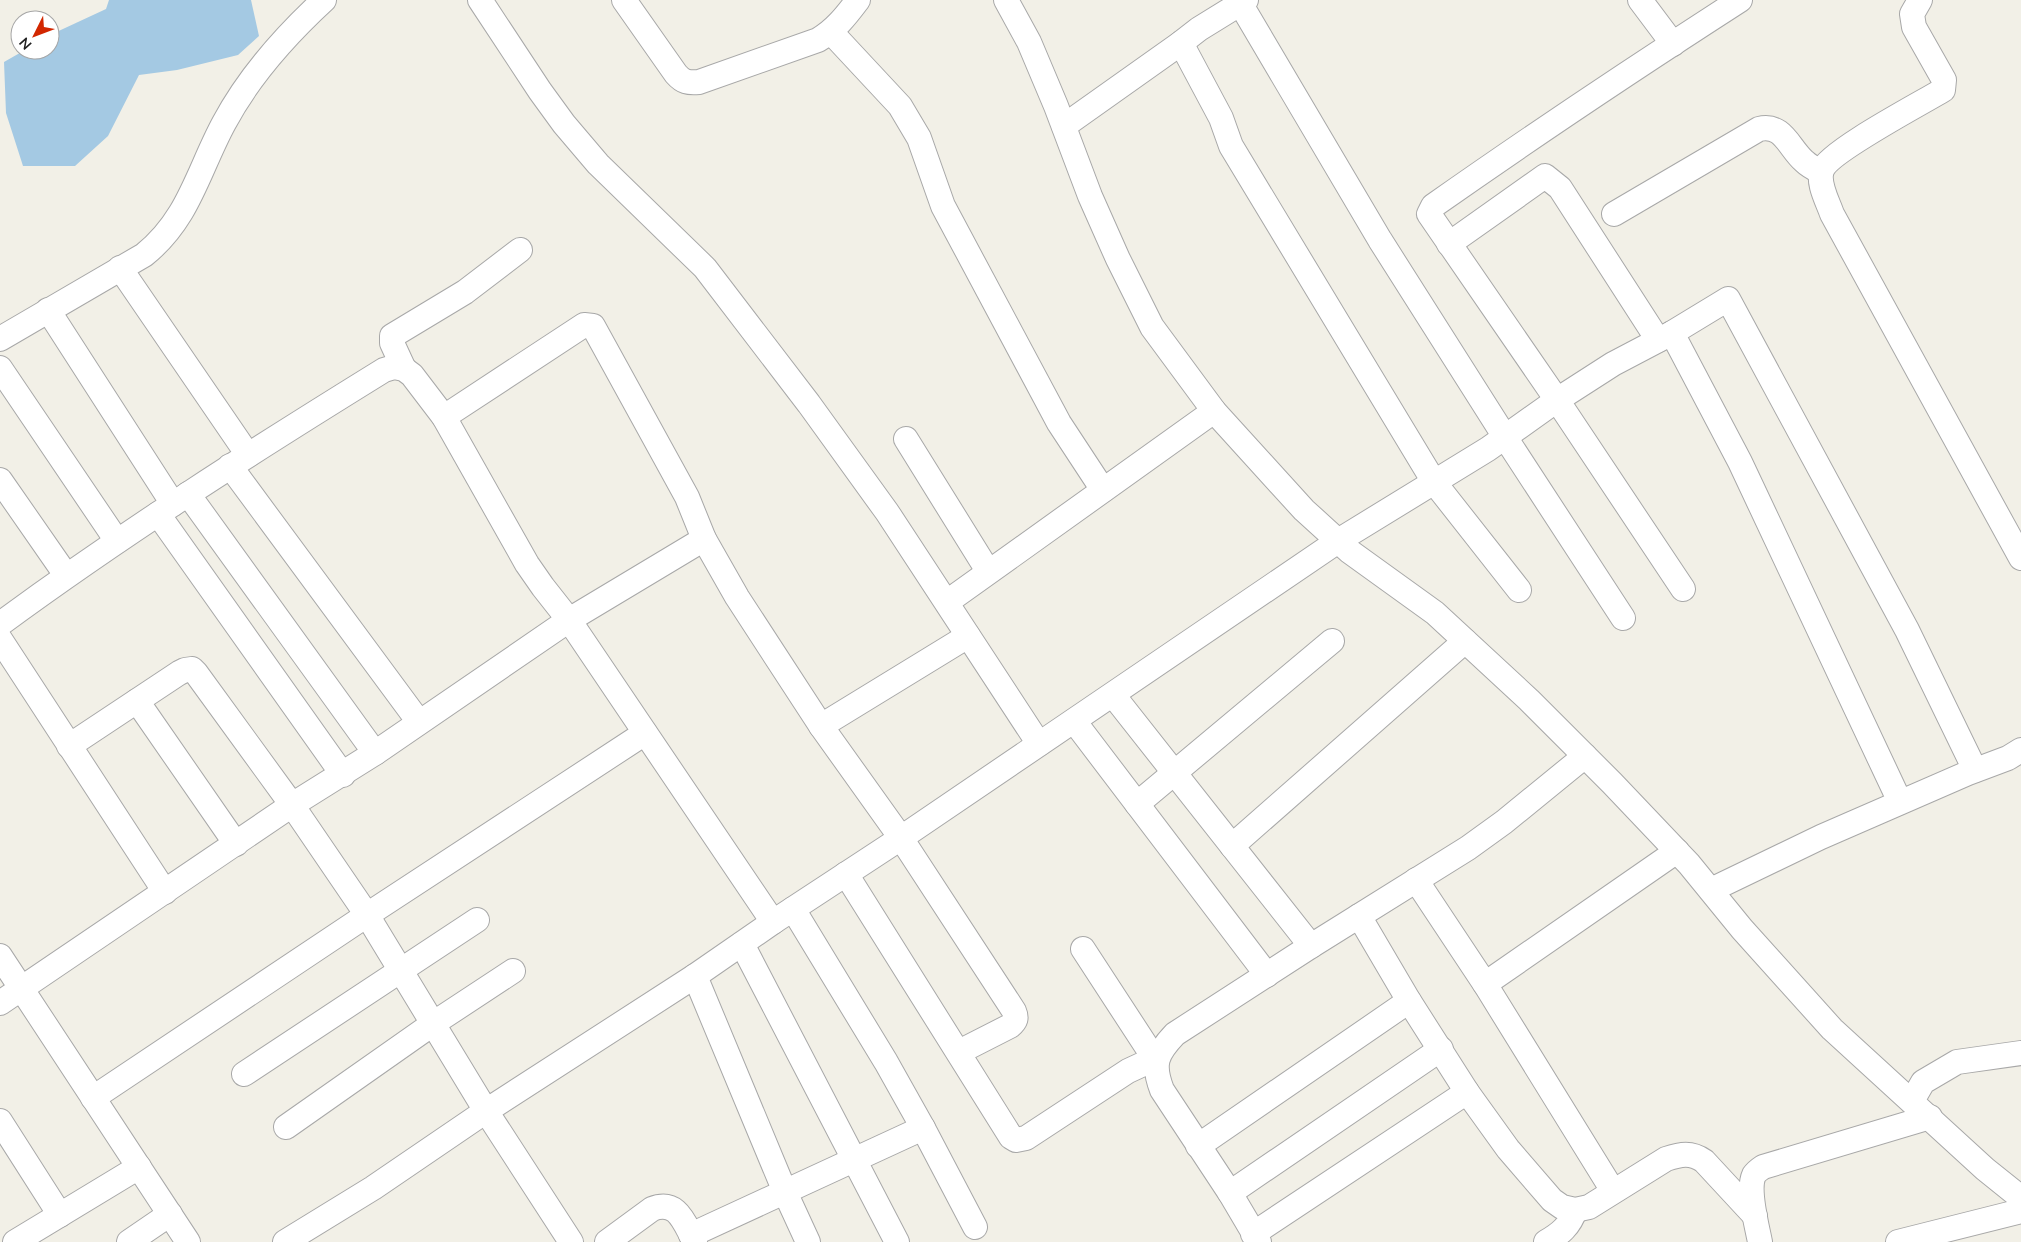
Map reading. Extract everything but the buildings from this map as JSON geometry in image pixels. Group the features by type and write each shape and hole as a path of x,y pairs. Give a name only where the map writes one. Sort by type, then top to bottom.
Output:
{"street":[{"path":"0,339 144,255 161,242 176,222 194,191 223,125 238,98 251,79 306,16 324,0"},
{"path":"480,0 564,124 598,164 704,268 854,466 887,512 1039,744"},
{"path":"624,0 676,74 683,81 690,83 699,82 818,40 831,32 844,19 858,0"},
{"path":"1006,0 1029,42 1064,126 1090,196 1118,259 1152,326 1214,411 1304,510 1349,551 1435,613 1585,756 1677,852 1742,929 1832,1029 1985,1169 2021,1198"},
{"path":"1640,0 1672,44"},
{"path":"1683,589 1557,400 1429,214 1433,206 1626,74 1740,0"},
{"path":"1920,0 1912,14 1914,27 1944,80 1943,90 1865,136 1828,161 1821,172 1822,188 1832,214 2021,558"},
{"path":"1064,126 1199,29 1243,2 1380,240 1623,618"},
{"path":"831,32 900,106 919,138 943,206 1059,423 1103,490"},
{"path":"1181,43 1220,118 1231,146 1434,482 1519,590"},
{"path":"1614,214 1759,129 1769,126 1780,133 1803,161 1821,172"},
{"path":"1450,244 1545,176 1560,188 1665,337 1740,462 1900,802"},
{"path":"404,369 392,343 392,336 465,292 520,250"},
{"path":"120,268 239,460 420,722"},
{"path":"285,1242 372,1188 486,1111 695,976 793,908 1114,695 1338,541 1505,437 1557,400 1613,364 1665,337 1728,299 1907,630 1975,770"},
{"path":"48,310 343,774"},
{"path":"444,416 584,325 589,324 596,330 687,497 704,539 737,597 821,726 901,838 1016,1016 1015,1022 1010,1026 959,1052"},
{"path":"0,624 66,575 239,460 384,370 394,367 404,369 412,375 444,416 527,564 569,620 773,922"},
{"path":"0,368 117,542"},
{"path":"946,602 1214,411"},
{"path":"906,439 988,571"},
{"path":"0,480 66,575"},
{"path":"173,504 375,753"},
{"path":"0,1003 292,805 375,753 569,620 704,539"},
{"path":"821,726 968,636"},
{"path":"0,638 165,892"},
{"path":"1232,846 1465,640"},
{"path":"1137,804 1332,641"},
{"path":"69,746 179,673 192,669 292,805 367,915 486,1111 571,1242"},
{"path":"1114,695 1310,946"},
{"path":"137,701 236,844"},
{"path":"1074,721 1267,975"},
{"path":"93,1098 367,915 645,733"},
{"path":"1711,890 1821,837 1975,770 2008,758 2021,750"},
{"path":"1467,1092 1256,1238 1230,1193 1162,1090 1156,1074 1156,1061 1162,1048 1175,1034 1310,946 1468,848 1504,822 1585,756"},
{"path":"1484,984 1677,852"},
{"path":"846,874 1011,1136 1016,1140 1020,1140 1128,1071 1156,1061"},
{"path":"1416,880 1484,984 1613,1190"},
{"path":"793,908 891,1070 975,1227"},
{"path":"1359,916 1409,1001 1467,1092 1508,1149 1539,1188 1552,1200 1562,1207 1575,1210 1589,1207 1613,1190 1666,1159 1680,1154 1694,1154 1704,1161 1754,1216"},
{"path":"244,1074 477,920"},
{"path":"742,944 897,1242"},
{"path":"1083,949 1156,1061"},
{"path":"0,956 188,1242"},
{"path":"286,1126 434,1023 513,971"},
{"path":"695,976 785,1192 808,1242"},
{"path":"1198,1146 1409,1001"},
{"path":"1230,1193 1441,1049"},
{"path":"1912,1101 1923,1082 1957,1062 2021,1053"},
{"path":"1760,1242 1754,1216 1752,1186 1754,1175 1762,1167 1930,1117"},
{"path":"0,1121 60,1215"},
{"path":"607,1242 634,1234 652,1209 659,1206 668,1206 677,1212 693,1238 785,1192 923,1128"},
{"path":"16,1242 138,1167"},
{"path":"1546,1242 1572,1221 1575,1210"},
{"path":"1898,1242 2021,1211"},
{"path":"129,1242 170,1214"}],"water":[{"path":"109,0 251,0 259,36 238,55 177,70 139,75 108,136 75,166 23,166 6,113 4,62 10,59 60,60 60,30 106,9"}]}
